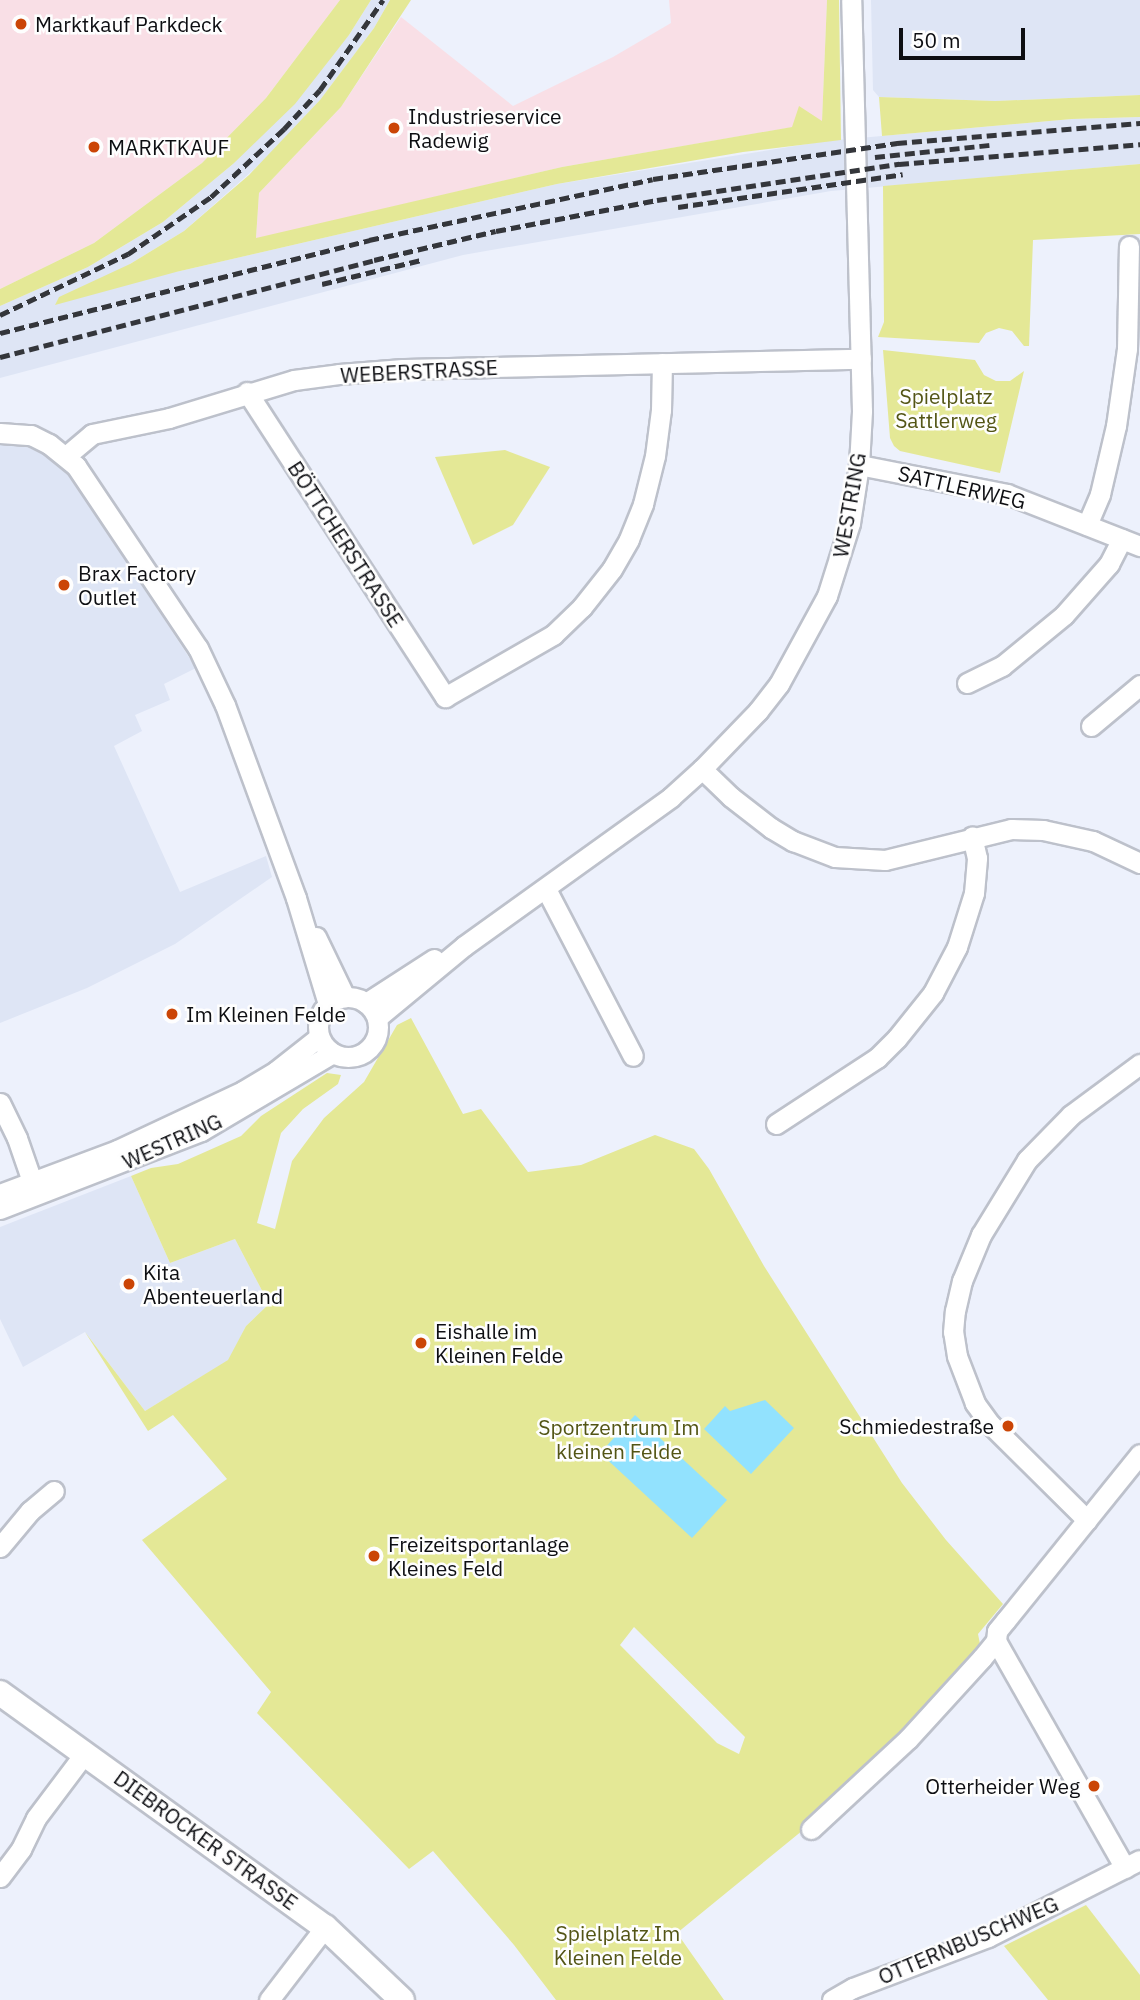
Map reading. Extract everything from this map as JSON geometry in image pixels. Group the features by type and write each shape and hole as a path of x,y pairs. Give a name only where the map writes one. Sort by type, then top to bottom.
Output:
{"main road":[{"name":"DIEBROCKER STRASSE","path":"0,1693 325,1927 402,2000"}],"street":[{"name":"WESTRING","path":"372,1011 671,797 758,711 779,684 814,623 839,565 859,466 861,359 851,0"},
{"path":"1087,524 1100,494 1116,426 1126,349 1129,246"},
{"name":"WEBERSTRASSE","path":"66,456 92,434 169,418 247,392 294,380 390,370 861,359"},
{"name":"BÖTTCHERSTRASSE","path":"247,392 445,697 553,635 582,607 612,569 629,539 643,504 655,456 661,410 662,363"},
{"path":"0,433 31,435 66,456 101,502 198,648 225,705 336,1001"},
{"name":"SATTLERWEG","path":"859,466 1007,494 1131,543"},
{"path":"967,683 1002,666 1065,615 1131,543"},
{"path":"1091,726 1140,685"},
{"path":"702,769 731,797 771,828 793,841 835,857 885,860 1011,829 1043,830 1093,841 1140,863"},
{"path":"776,1124 877,1058 933,993 957,947 974,893 977,858 972,837"},
{"path":"546,889 632,1056"},
{"path":"336,1001 372,1011 376,1039 369,1049 346,1057 333,1054 319,1037 318,1025 336,1001"},
{"name":"WESTRING","path":"0,1209 35,1189 243,1091 276,1071 319,1037"},
{"name":"WESTRING","path":"0,1194 35,1189 201,1131 333,1054"},
{"path":"1087,1520 990,1424 975,1403 957,1356 953,1332 955,1311 962,1281 981,1235 1027,1160 1070,1115 1140,1063"},
{"path":"0,1102 17,1138 35,1189"},
{"path":"811,1829 908,1739 996,1641 997,1632 1006,1620 1140,1454"},
{"path":"0,1547 30,1511 54,1491"},
{"path":"996,1641 1132,1864"},
{"path":"0,1877 21,1849 36,1818 85,1753"},
{"name":"OTTERNBUSCHWEG","path":"832,2000 853,1988 988,1937 1132,1864"},
{"path":"269,2000 325,1927"}],"shaded area":[{"name":"MARKTKAUF","path":"0,0 340,0 266,98 202,163 94,243 0,289"},
{"path":"371,0 390,0 374,28 320,100 268,157 184,231 130,264 176,272 557,184 826,141 1072,119 1140,117 1140,164 831,191 463,255 0,378 0,306 88,267 163,222 233,164 349,35"},
{"path":"669,0 827,0 822,122 562,167 256,239 259,193 341,107 401,17 513,106 613,57 671,23"},
{"path":"871,0 1140,0 1140,95 995,101 879,97 873,90"},
{"path":"15,443 38,451 66,469 196,668 164,684 170,700 135,715 142,731 114,746 180,892 266,856 272,877 175,944 87,988 0,1023 0,444"},
{"name":"Kita Abenteuerland","path":"131,1176 170,1263 235,1239 269,1304 246,1326 229,1360 145,1411 85,1332 23,1367 0,1319 0,1227"}],"green space":[{"path":"340,0 371,0 349,35 295,104 233,164 163,222 88,267 0,306 0,289 94,243 202,163 266,98"},
{"path":"390,0 411,0 341,107 259,193 256,238 562,167 792,127 799,106 822,121 827,0 839,0 841,140 743,152 557,184 176,272 55,305 59,297 130,264 184,231 249,175 320,100 374,28"},
{"path":"1140,95 1140,117 1072,119 882,136 879,97 995,101"},
{"path":"1140,164 1140,234 1033,240 1029,346 1024,346 1012,331 999,328 986,333 979,343 878,337 884,322 883,186"},
{"name":"Spielplatz Sattlerweg","path":"883,350 975,360 984,375 996,381 1010,381 1024,371 1000,473 900,451 894,446 890,438"},
{"path":"505,450 550,467 513,525 473,545 435,457"},
{"path":"411,1018 463,1114 481,1109 528,1172 581,1165 655,1135 694,1149 709,1169 764,1266 902,1483 946,1540 1003,1604 978,1634 980,1644 894,1743 808,1826 677,1933 724,2000 556,2000 514,1945 433,1851 409,1869 257,1713 271,1692 142,1540 227,1479 173,1415 148,1431 85,1332 145,1411 228,1360 246,1326 269,1304 235,1239 170,1263 131,1176 151,1168 178,1164 241,1136 261,1116 327,1073 341,1075 338,1084 303,1109 281,1133 257,1223 275,1229 292,1161 324,1118 364,1082 397,1025","holes":["634,1627 745,1737 739,1754 717,1743 620,1645"]},
{"path":"1086,1905 1140,1975 1140,2000 1048,2000 1004,1946"}],"water":[{"path":"765,1400 794,1428 751,1474 704,1429 725,1406 730,1411"},
{"path":"635,1415 727,1500 692,1538 600,1453"}],"railway":[{"path":"0,315 128,254 211,197 284,129 320,90 383,0"},
{"path":"0,333 369,240 653,179 897,143 1140,123"},
{"path":"0,357 374,260 496,231 657,200 899,164 1140,144"},
{"path":"875,157 990,145"},
{"path":"678,207 903,174"},
{"path":"322,284 421,260"}],"place":[{"name":"Marktkauf Parkdeck","path":"21,24"},
{"name":"Industrieservice Radewig","path":"394,128"},
{"name":"MARKTKAUF","path":"94,147"},
{"name":"Brax Factory Outlet","path":"64,585"},
{"name":"Im Kleinen Felde","path":"172,1014"},
{"name":"Kita Abenteuerland","path":"129,1284"},
{"name":"Eishalle im Kleinen Felde","path":"421,1343"},
{"name":"Schmiedestraße","path":"1008,1426"},
{"name":"Freizeitsportanlage Kleines Feld","path":"374,1556"},
{"name":"Otterheider Weg","path":"1094,1786"}],"park label":[{"name":"Sportzentrum Im kleinen Felde","path":"619,1439"},
{"name":"Spielplatz Im Kleinen Felde","path":"618,1945"}]}
